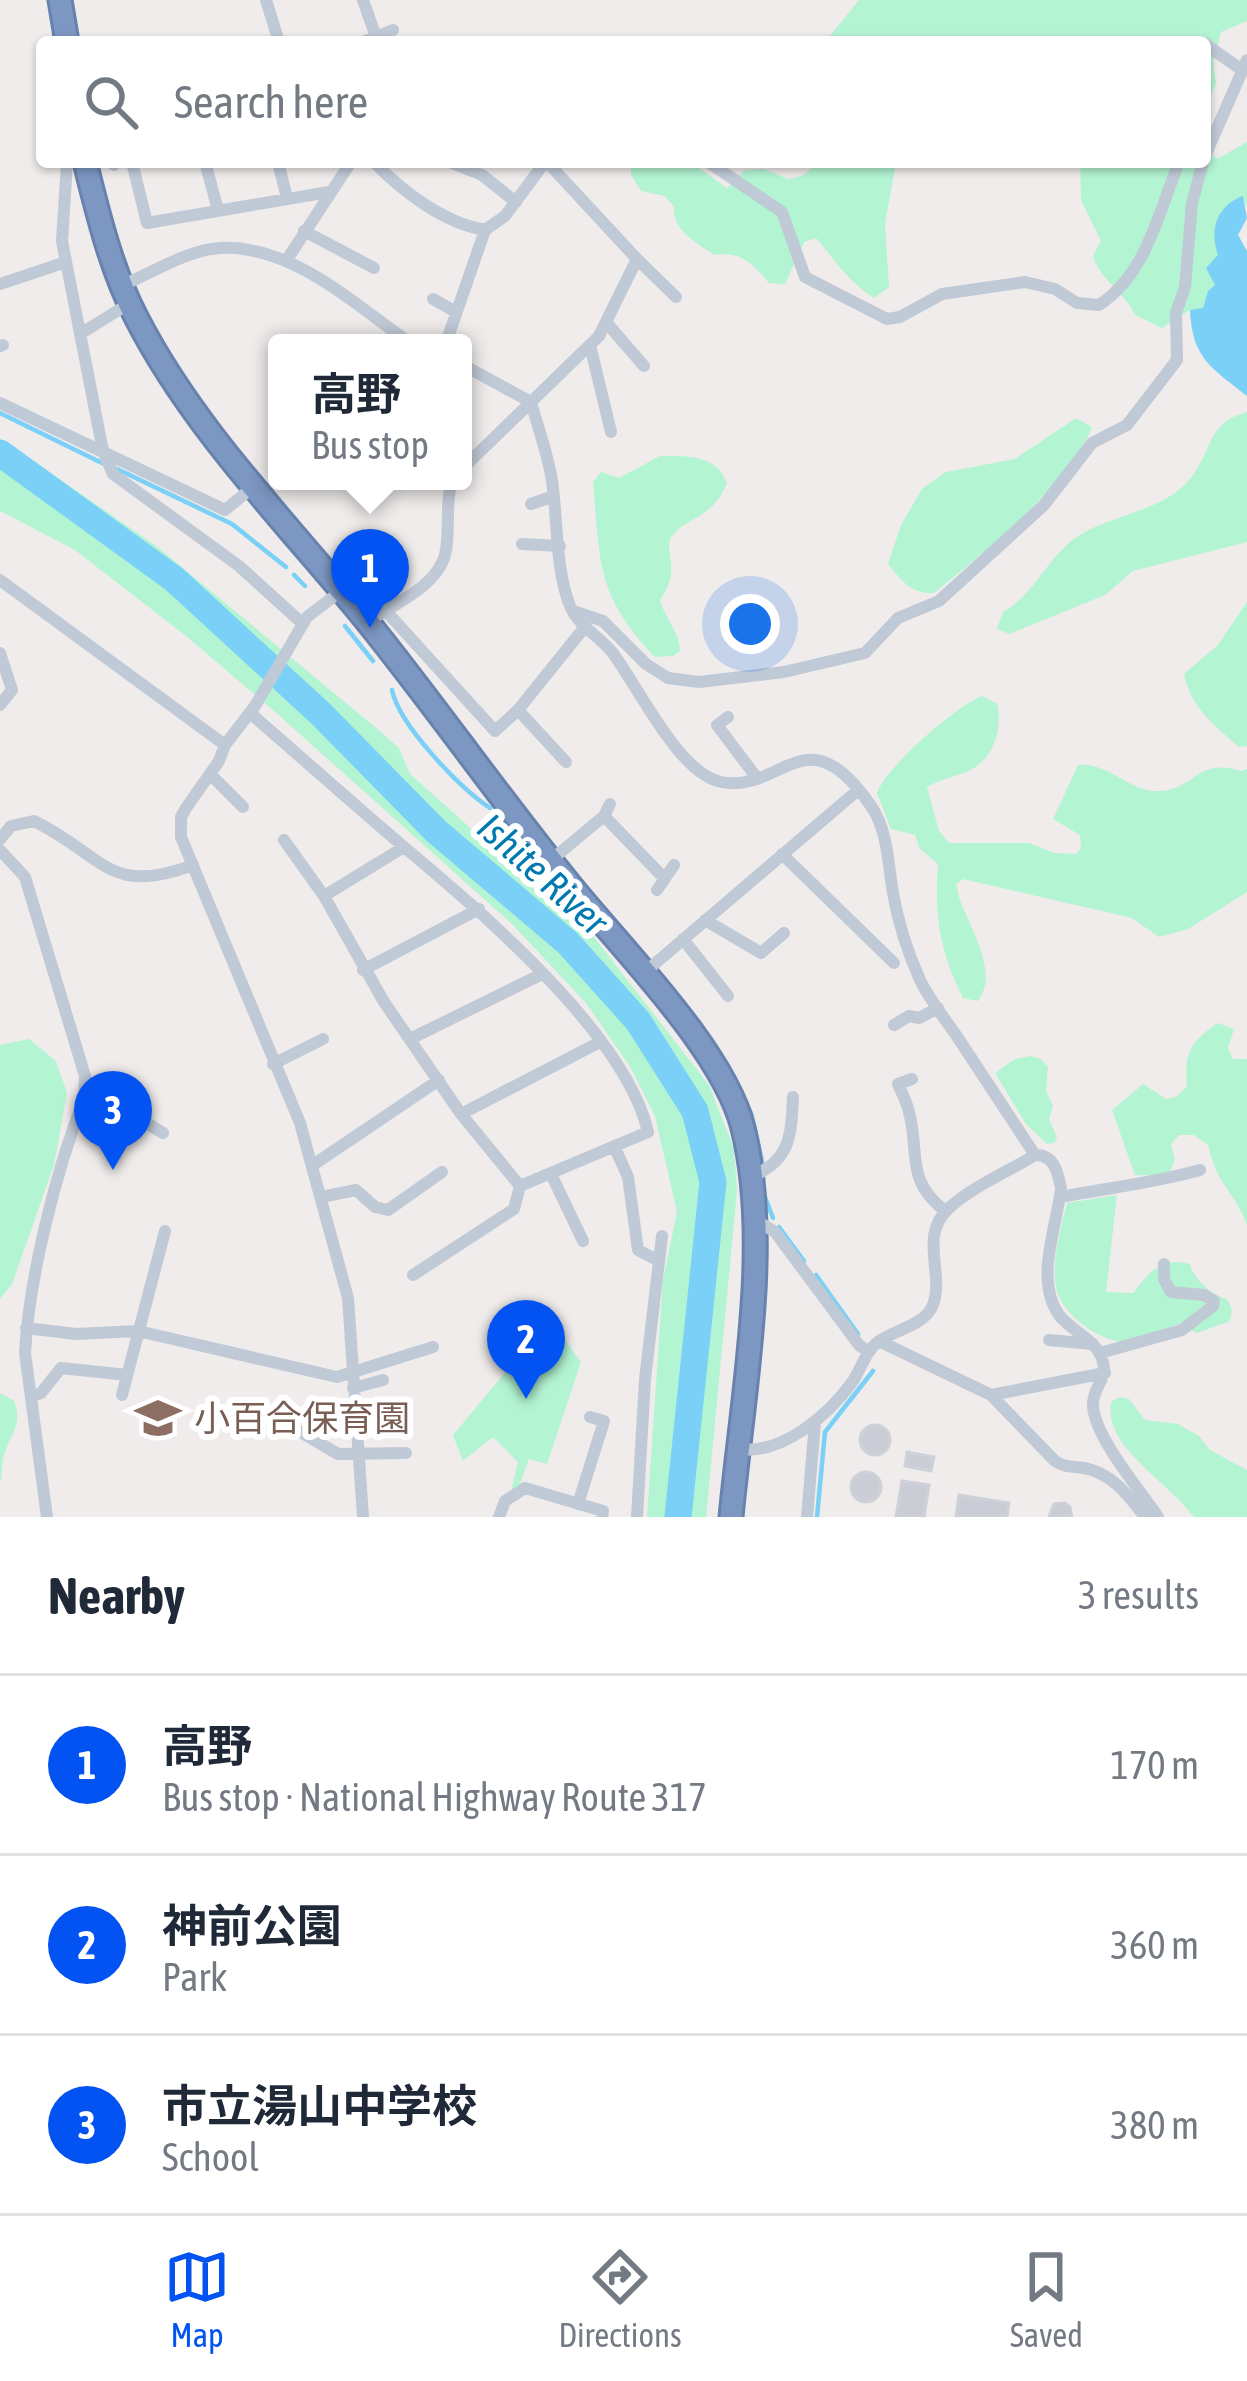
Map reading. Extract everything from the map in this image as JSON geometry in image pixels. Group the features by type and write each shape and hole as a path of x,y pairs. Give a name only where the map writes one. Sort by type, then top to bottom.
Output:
{"highway":[{"path":"60,0 66,36"},
{"path":"87,168 126,294 176,385 341,591 376,616 550,861 727,1083 743,1127 753,1225 753,1283 731,1517"}],"street":[{"path":"266,0 277,36"},
{"path":"363,0 369,36"},
{"path":"377,36 393,30"},
{"path":"1211,48 1245,65 1211,143"},
{"path":"67,168 62,242 104,451 120,480 224,553 303,624"},
{"path":"133,168 147,223 329,192"},
{"path":"207,168 218,210"},
{"path":"280,168 287,198"},
{"path":"288,258 347,168"},
{"path":"380,168 453,221 485,230"},
{"path":"464,168 482,175 516,202"},
{"path":"482,175 487,168"},
{"path":"449,334 485,230 506,216 542,168"},
{"path":"552,168 676,297"},
{"path":"717,168 782,212 805,277 887,319 942,294 1025,282 1055,290 1077,303 1099,305 1125,281 1153,235 1177,168"},
{"path":"572,610 603,621 646,664 668,678 699,682 784,672 865,653 898,618 939,601 1044,505 1092,443 1127,425 1177,360 1176,313 1185,286 1192,203 1202,168"},
{"path":"304,231 374,268"},
{"path":"80,334 126,294 195,254 221,248 288,258 397,334"},
{"path":"472,459 590,345 637,259"},
{"path":"0,284 66,262"},
{"path":"433,299 456,312"},
{"path":"606,322 644,366"},
{"path":"590,345 611,431"},
{"path":"472,369 531,402 554,496 572,610 584,628 611,651 698,770 714,781 730,783 807,759 826,763 872,807 906,943 922,983 1035,1155"},
{"path":"0,403 225,510 255,486"},
{"path":"472,448 479,452"},
{"path":"451,490 440,569 376,616 495,731 518,710 584,628"},
{"path":"531,504 554,496"},
{"path":"522,544 560,546"},
{"path":"0,580 225,745"},
{"path":"341,591 303,624 181,818 181,837 300,1123 313,1165 348,1298 363,1517"},
{"path":"0,653 12,690 0,705"},
{"path":"252,709 479,909 542,974 600,1042 648,1128 644,1136 520,1186"},
{"path":"518,710 566,762"},
{"path":"728,717 717,725 757,778"},
{"path":"210,774 243,807"},
{"path":"643,974 857,791"},
{"path":"550,861 607,810 661,884 674,865"},
{"path":"0,839 11,826 34,821 128,878 164,876 193,865"},
{"path":"284,840 324,896 363,970 461,1114 520,1186 514,1209 413,1275"},
{"path":"324,896 404,847"},
{"path":"0,850 25,877 86,1087 34,1276 26,1328 25,1353 47,1517"},
{"path":"782,854 894,963"},
{"path":"363,970 479,909"},
{"path":"705,920 761,953 784,933"},
{"path":"683,939 728,996"},
{"path":"412,1038 542,974"},
{"path":"894,1025 938,1008"},
{"path":"273,1064 323,1039"},
{"path":"461,1114 600,1042"},
{"path":"912,1078 898,1084 910,1114 914,1172 928,1197 945,1211"},
{"path":"313,1165 439,1080"},
{"path":"86,1087 163,1133"},
{"path":"751,1177 767,1170 790,1144 793,1096"},
{"path":"615,1148 628,1177 638,1250 657,1260"},
{"path":"737,1449 766,1448 815,1422 847,1389 874,1346 924,1317 933,1306 932,1241 945,1211 1042,1154 1053,1163 1060,1197 1048,1270 1049,1293 1060,1315 1097,1349 1105,1373 1093,1405 1100,1427 1159,1517"},
{"path":"1060,1197 1152,1184 1200,1170"},
{"path":"321,1197 356,1190 375,1207 388,1210 442,1172"},
{"path":"550,1174 584,1241"},
{"path":"753,1225 775,1232 859,1345 874,1346 991,1395 1055,1461 1115,1481 1144,1517"},
{"path":"122,1395 165,1232"},
{"path":"637,1517 662,1236"},
{"path":"1049,1340 1097,1349 1182,1330 1214,1306 1204,1295 1171,1292 1166,1287 1164,1264"},
{"path":"26,1328 76,1334 138,1331 337,1377 433,1347"},
{"path":"32,1396 41,1393 61,1368 127,1375"},
{"path":"991,1395 1105,1373"},
{"path":"353,1388 383,1380"},
{"path":"270,1414 338,1454 406,1453"},
{"path":"578,1504 604,1421 590,1417"},
{"path":"807,1517 815,1422"},
{"path":"499,1517 505,1501 525,1488 603,1510 602,1517"}],"green space":[{"path":"859,0 1247,0 1247,21 1221,32 1211,96 1211,36 830,36"},
{"path":"1247,142 1247,208 1243,197 1218,255 1215,285 1203,308 1190,310 1162,328 1135,315 1101,272 1093,256 1101,241 1081,200 1080,168 1211,168 1211,154 1217,159"},
{"path":"631,168 699,168 727,188 745,170 764,169 788,179 812,168 895,168 885,224 889,287 874,298 849,278 816,238 804,242 785,284 769,283 745,260 714,255 687,236 665,196 641,191"},
{"path":"1247,412 1247,542 1133,571 1105,595 1009,634 997,629 1003,612 1023,597 1074,539 1178,490 1197,469 1224,423"},
{"path":"1076,418 1092,427 1081,449 1045,495 999,539 934,593 913,588 897,575 888,564 901,525 922,489 946,472 1015,459"},
{"path":"0,438 155,545 375,727 399,748 410,774 476,833 495,810 709,1085 734,1149 737,1191 706,1517 647,1517 663,1280 677,1212 655,1116 631,1068 586,1003 512,924 282,718 75,550 0,511"},
{"path":"660,456 708,462 727,483 707,511 672,536 670,579 660,600 680,651 655,657 611,595 600,556 593,482 601,472 619,478"},
{"path":"1247,602 1247,746 1239,747 1198,706 1184,674 1218,645"},
{"path":"982,696 997,704 998,712 996,739 988,755 969,770 927,787 939,831 949,843 1029,843 1055,853 1076,854 1081,848 1080,835 1053,819 1078,765 1160,791 1182,785 1206,770 1247,769 1247,892 1188,929 1159,937 1132,918 963,879 956,884 959,897 981,949 986,977 978,1001 963,998 940,933 938,864 920,849 915,835 891,829 877,793 923,738"},
{"path":"1218,1023 1234,1029 1228,1048 1233,1059 1247,1059 1247,1225 1208,1145 1194,1135 1179,1135 1171,1144 1175,1160 1168,1176 1135,1175 1112,1110 1143,1084 1166,1099 1176,1097 1187,1086 1191,1049"},
{"path":"29,1039 56,1061 67,1093 54,1165 12,1284 0,1299 0,1045"},
{"path":"1030,1056 1048,1067 1046,1091 1053,1106 1049,1119 1057,1138 1054,1143 1047,1144 1026,1124 995,1073 1015,1059"},
{"path":"1117,1195 1106,1292 1133,1293 1164,1264 1190,1264 1204,1286 1227,1299 1232,1309 1230,1321 1197,1333 1179,1324 1126,1342 1104,1337 1073,1316 1059,1297 1055,1277 1067,1203"},
{"path":"550,1319 581,1362 547,1464 529,1459 519,1487 511,1492 518,1462 493,1437 463,1461 453,1435"},
{"path":"0,1393 14,1401 17,1415 0,1483"},
{"path":"1129,1399 1145,1420 1178,1424 1199,1436 1210,1450 1247,1470 1247,1517 1194,1517 1116,1432 1112,1401"}],"water":[{"path":"1243,196 1247,218 1238,235 1247,251 1247,396 1206,361 1195,340 1190,310 1203,308 1215,285 1206,268 1218,255 1217,220"}],"building":[{"path":"875,1425 890,1440 875,1455 860,1440"},
{"path":"907,1452 934,1457 931,1471 905,1466"},
{"path":"866,1472 881,1487 866,1502 851,1487"},
{"path":"902,1481 929,1485 924,1517 896,1517"},
{"path":"959,1495 1009,1503 1007,1517 956,1517"},
{"path":"1065,1503 1072,1517 1049,1517 1054,1504"}],"waterway":[{"path":"0,413 102,463"},
{"name":"Ishite River","path":"0,453 174,579 321,714 436,831 568,943 638,1021 695,1111 713,1182 678,1517"},
{"path":"117,469 232,524 286,567"},
{"path":"294,575 305,586"},
{"path":"345,626 373,661"},
{"path":"392,690 406,720 432,755 490,808"},
{"path":"705,1032 713,1043"},
{"path":"725,1061 751,1113 762,1161"},
{"path":"763,1192 773,1218"},
{"path":"779,1227 804,1261"},
{"path":"816,1275 858,1334"},
{"path":"817,1517 825,1432 873,1371"}],"place":[{"name":"高野","path":"370,628"},
{"name":"市立湯山中学校","path":"113,1170"},
{"name":"神前公園","path":"526,1399"},
{"name":"小百合保育園","path":"158,1418"}]}
